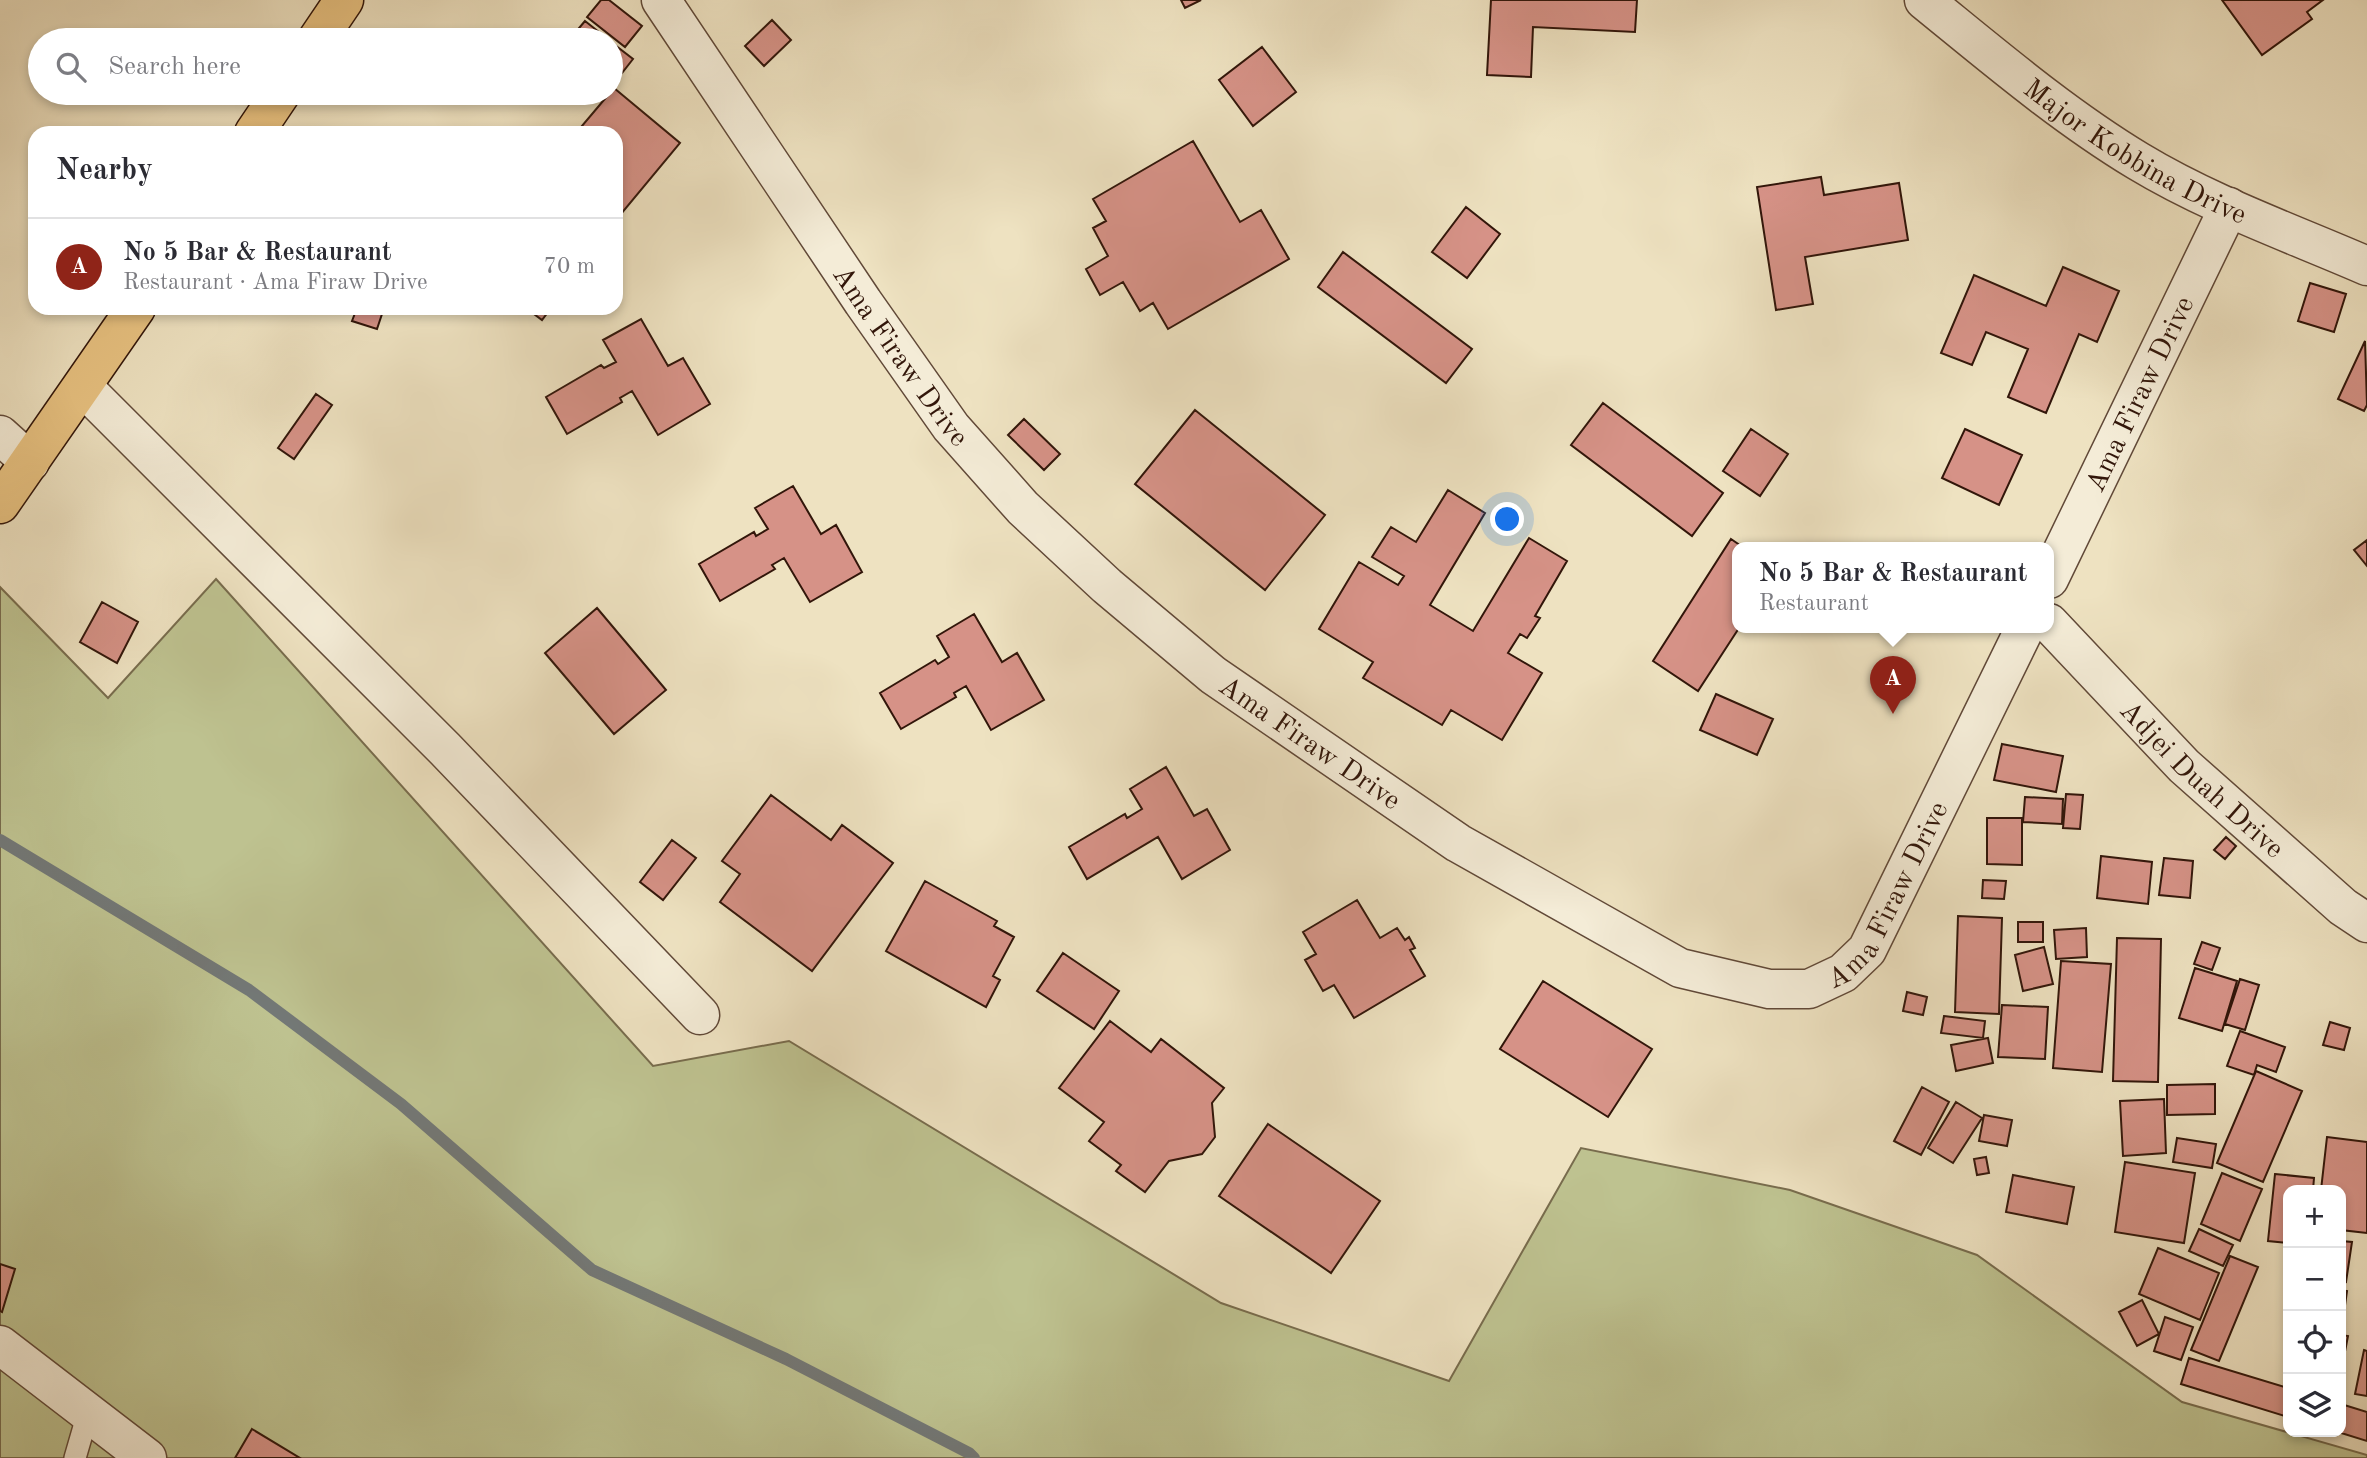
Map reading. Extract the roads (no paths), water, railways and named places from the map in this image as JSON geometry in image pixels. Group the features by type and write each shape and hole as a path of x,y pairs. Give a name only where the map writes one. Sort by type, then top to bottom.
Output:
{"highway":[{"path":"325,28 344,0"},
{"path":"259,126 273,105"},
{"path":"0,504 131,315"}],"street":[{"name":"Ama Firaw Drive","path":"661,0 863,302 951,427 1023,508 1107,586 1213,675 1458,843 1680,968 1769,989 1810,989 1843,972 1867,950 2023,633"},
{"name":"Major Kobbina Drive","path":"1924,0 2004,66 2138,161 2229,207 2367,265"},
{"name":"Ama Firaw Drive","path":"2054,569 2229,207"},
{"path":"83,387 435,739 700,1015"},
{"path":"0,435 30,462"},
{"name":"Adjei Duah Drive","path":"2054,628 2184,766 2343,907 2367,923"},
{"path":"0,1345 147,1458"}],"lane":[{"path":"75,1458 88,1413"}],"waterway":[{"path":"0,840 249,990 401,1104 592,1270 786,1359 974,1458"}],"place":[{"name":"No 5 Bar & Restaurant","path":"1893,714"}]}
